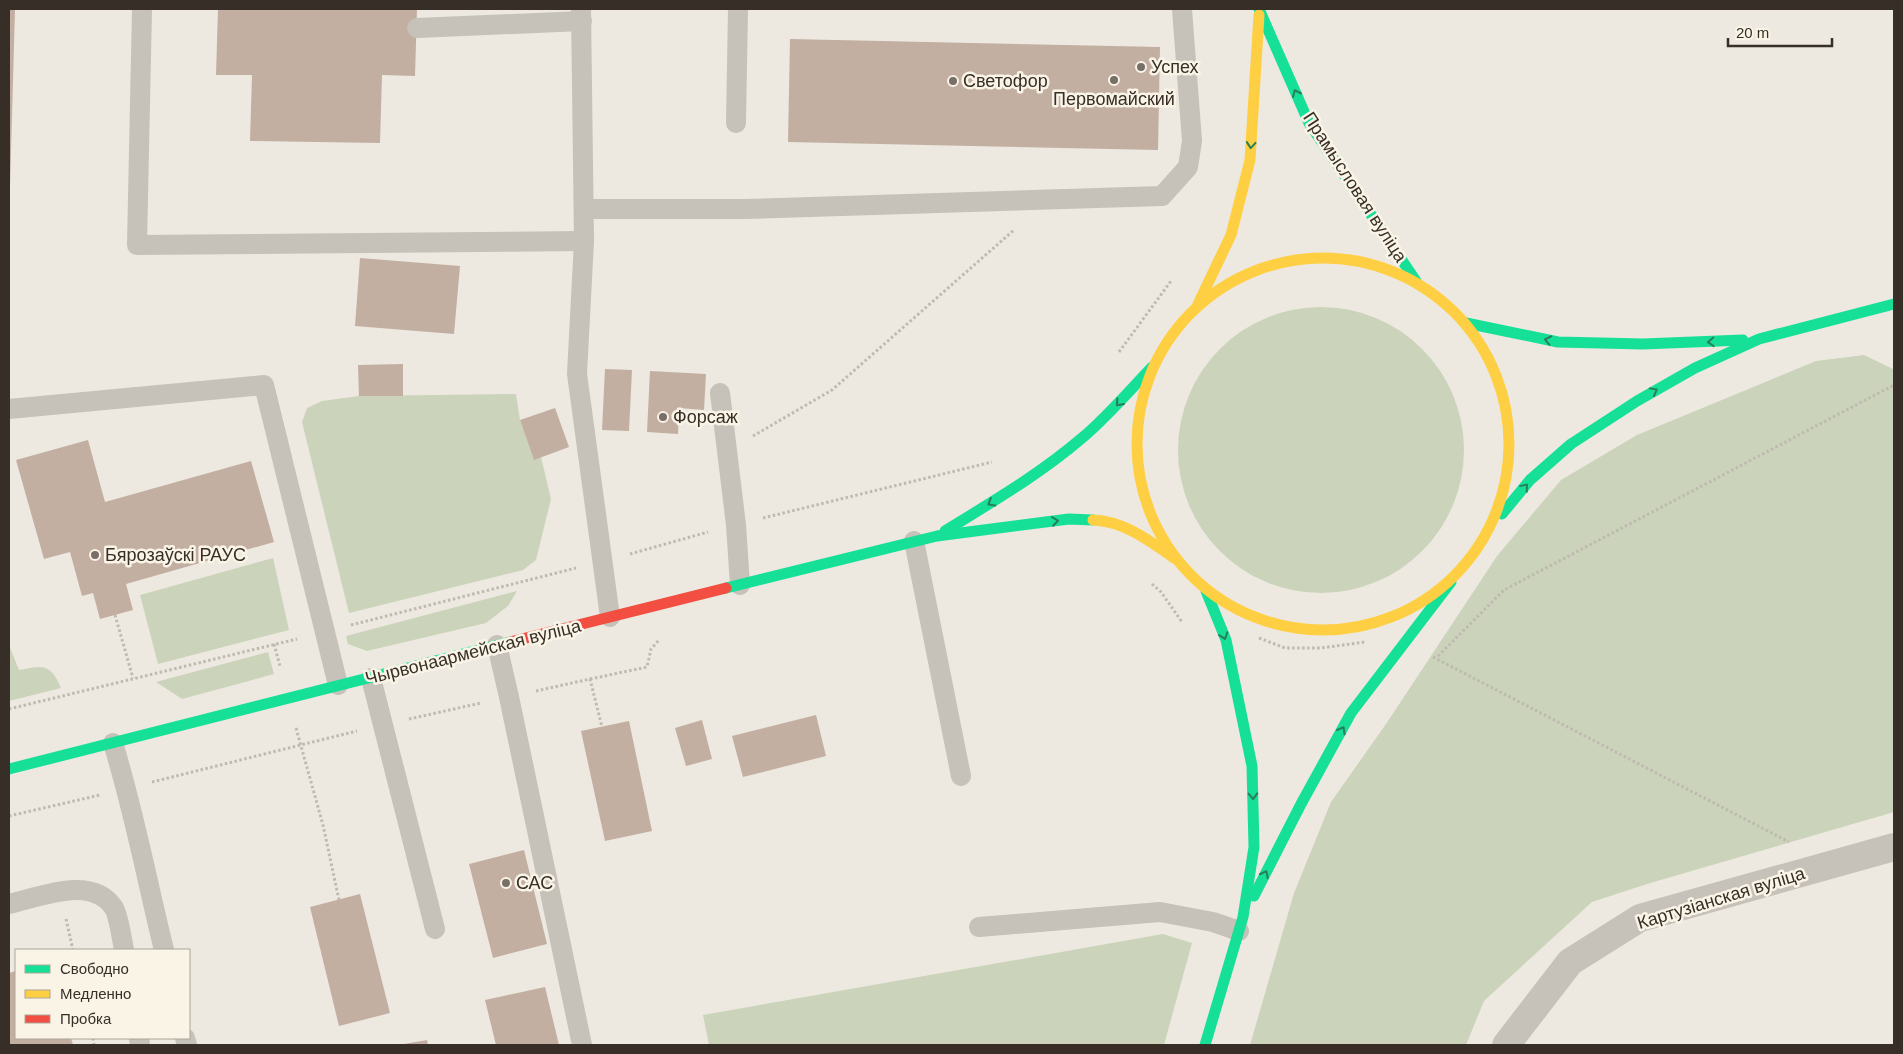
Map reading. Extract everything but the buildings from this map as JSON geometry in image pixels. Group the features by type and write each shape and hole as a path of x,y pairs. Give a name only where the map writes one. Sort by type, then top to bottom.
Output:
{"main road":[{"name":"Прамысловая вуліца","path":"1259,9 1310,123 1416,281"},
{"name":"Прамысловая вуліца","path":"1198,304 1232,235 1250,160 1256,88 1259,9"},
{"path":"1450,582 1395,618 1330,631 1264,622 1206,591 1174,558 1149,514 1136,465 1137,415 1152,367 1171,333 1198,304 1247,273 1303,258 1362,261 1416,281 1466,323 1501,385 1510,455 1506,490 1493,524"},
{"path":"1241,924 1301,804 1351,714 1493,524 1530,480 1571,444 1636,401 1695,368 1759,339 1894,304"},
{"path":"1466,323 1558,342 1643,344 1759,339"},
{"name":"Чырвонаармейская вуліца","path":"937,536 1013,490 1081,439 1114,409 1152,367"},
{"name":"Чырвонаармейская вуліца","path":"9,769 937,536 1069,519 1097,520 1127,528 1149,540 1174,558"},
{"path":"1205,1045 1241,924 1254,847 1252,766 1226,640 1206,591"}],"street":[{"name":"Картузіанская вуліца","path":"1506,1045 1570,962 1640,918 1894,847"}],"lane":[{"path":"142,9 137,244 584,241"},
{"path":"736,124 738,9"},
{"path":"584,209 745,209 1162,196 1188,167 1192,141 1182,9"},
{"path":"416,28 581,15 584,241 577,374 610,617"},
{"path":"9,408 264,385 338,686"},
{"path":"720,393 736,525 740,585"},
{"path":"914,541 961,776"},
{"path":"497,645 582,1045"},
{"path":"371,678 435,930"},
{"path":"113,743 127,788 132,818 164,949"},
{"path":"9,904 76,888 100,894 115,909 124,949"},
{"path":"979,927 1160,912 1213,922 1241,924"}],"path":[{"path":"727,451 832,390 1048,200"},
{"path":"1114,358 1176,274"},
{"path":"1833,864 1435,658 1504,590 1894,385"},
{"path":"9,709 602,561 736,525 996,462"},
{"path":"115,615 133,678"},
{"path":"9,816 300,744 647,667 651,649 658,640 667,638"},
{"path":"590,679 602,727"},
{"path":"300,744 323,825 339,900"}],"green space":[{"path":"1321,307 1349,310 1376,318 1412,339 1432,359 1447,383 1458,408 1464,450 1461,478 1453,505 1432,541 1412,561 1388,576 1363,587 1321,593 1293,590 1266,582 1230,561 1210,541 1195,517 1184,492 1178,450 1181,422 1189,395 1210,359 1230,339 1254,324 1279,313"},
{"path":"1864,355 1893,369 1894,375 1894,812 1647,884 1592,902 1484,1001 1466,1045 1250,1045 1294,893 1331,802 1386,724 1497,556 1561,480 1637,435 1816,361"},
{"path":"516,394 520,420 534,459 541,457 551,499 536,560 523,570 349,613 302,422 307,408 322,401 359,396"},
{"path":"273,558 289,630 158,664 140,595"},
{"path":"517,591 508,606 486,623 367,651 348,644 346,636"},
{"path":"9,645 19,670 34,667 45,668 53,674 61,688 9,701"},
{"path":"268,652 274,674 182,699 156,682"},
{"path":"1163,934 1192,943 1164,1045 709,1045 703,1015"}],"traffic: fast":[{"path":"1259,9 1309,123 1416,281"},
{"path":"1502,514 1530,480 1571,444 1637,401 1695,368 1759,339 1894,304"},
{"path":"1466,323 1558,342 1643,344 1743,340"},
{"path":"945,531 1015,487 1066,451 1118,404 1152,367"},
{"path":"726,588 937,536 1069,519 1093,520"},
{"path":"1254,896 1301,804 1351,713 1451,582"},
{"path":"1205,1045 1243,917 1254,847 1252,766 1226,640 1206,591"},
{"path":"9,769 510,642"}],"traffic: slow":[{"path":"1198,304 1231,235 1250,160 1259,15"},
{"path":"1323,258 1359,261 1394,272 1426,289 1455,312 1478,341 1495,373 1506,408 1509,444 1506,480 1495,515 1478,547 1455,576 1426,599 1394,616 1359,627 1323,630 1287,627 1252,616 1220,599 1191,576 1168,547 1151,515 1140,480 1137,444 1140,408 1151,373 1168,341 1191,312 1220,289 1252,272 1287,261 1323,258"},
{"path":"1093,520 1104,521 1126,528 1174,558"}],"traffic: jam":[{"path":"510,642 726,588"}],"place":[{"name":"Успех","path":"1141,67"},
{"name":"Первомайский","path":"1114,80"},
{"name":"Светофор","path":"953,81"},
{"name":"Форсаж","path":"663,417"},
{"name":"Бярозаўскі РАУС","path":"95,555"},
{"name":"САС","path":"506,883"}]}
